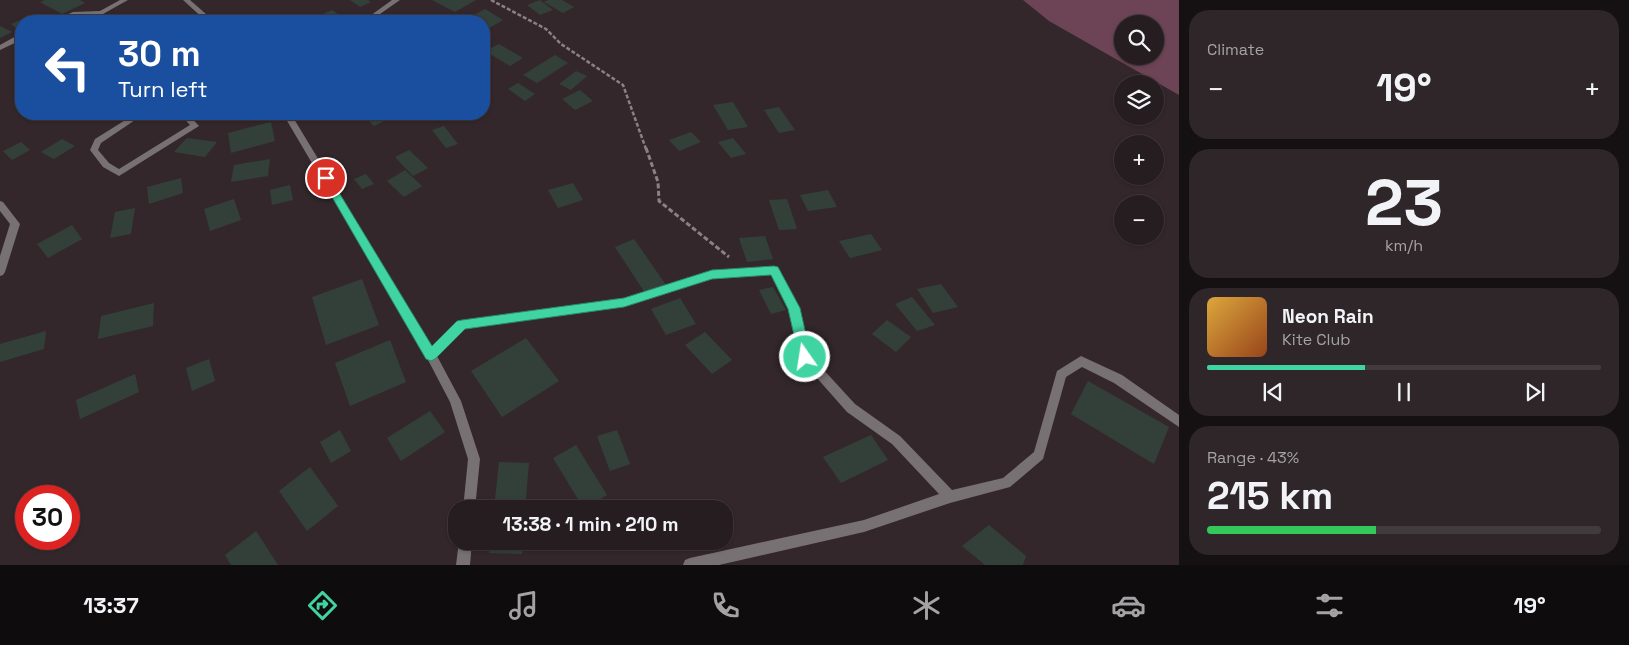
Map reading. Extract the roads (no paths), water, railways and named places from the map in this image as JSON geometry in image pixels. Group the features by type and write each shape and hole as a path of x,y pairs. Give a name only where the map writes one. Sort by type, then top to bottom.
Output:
{"street":[{"path":"71,15 101,13 126,0"},
{"path":"186,0 203,15"},
{"path":"375,15 397,0"},
{"path":"0,48 15,40"},
{"path":"130,120 98,140 94,150 106,165 119,173 195,126 190,120"},
{"path":"291,120 431,356 455,401 474,459 470,500"},
{"path":"0,204 16,224 0,272"},
{"path":"431,356 462,325 624,302 712,275 774,270 794,308 805,357 851,408 896,440 950,497"},
{"path":"690,565 864,526 950,497 1006,483 1039,455 1061,374 1081,361 1118,379 1179,422"},
{"path":"463,565 465,550"}]}
